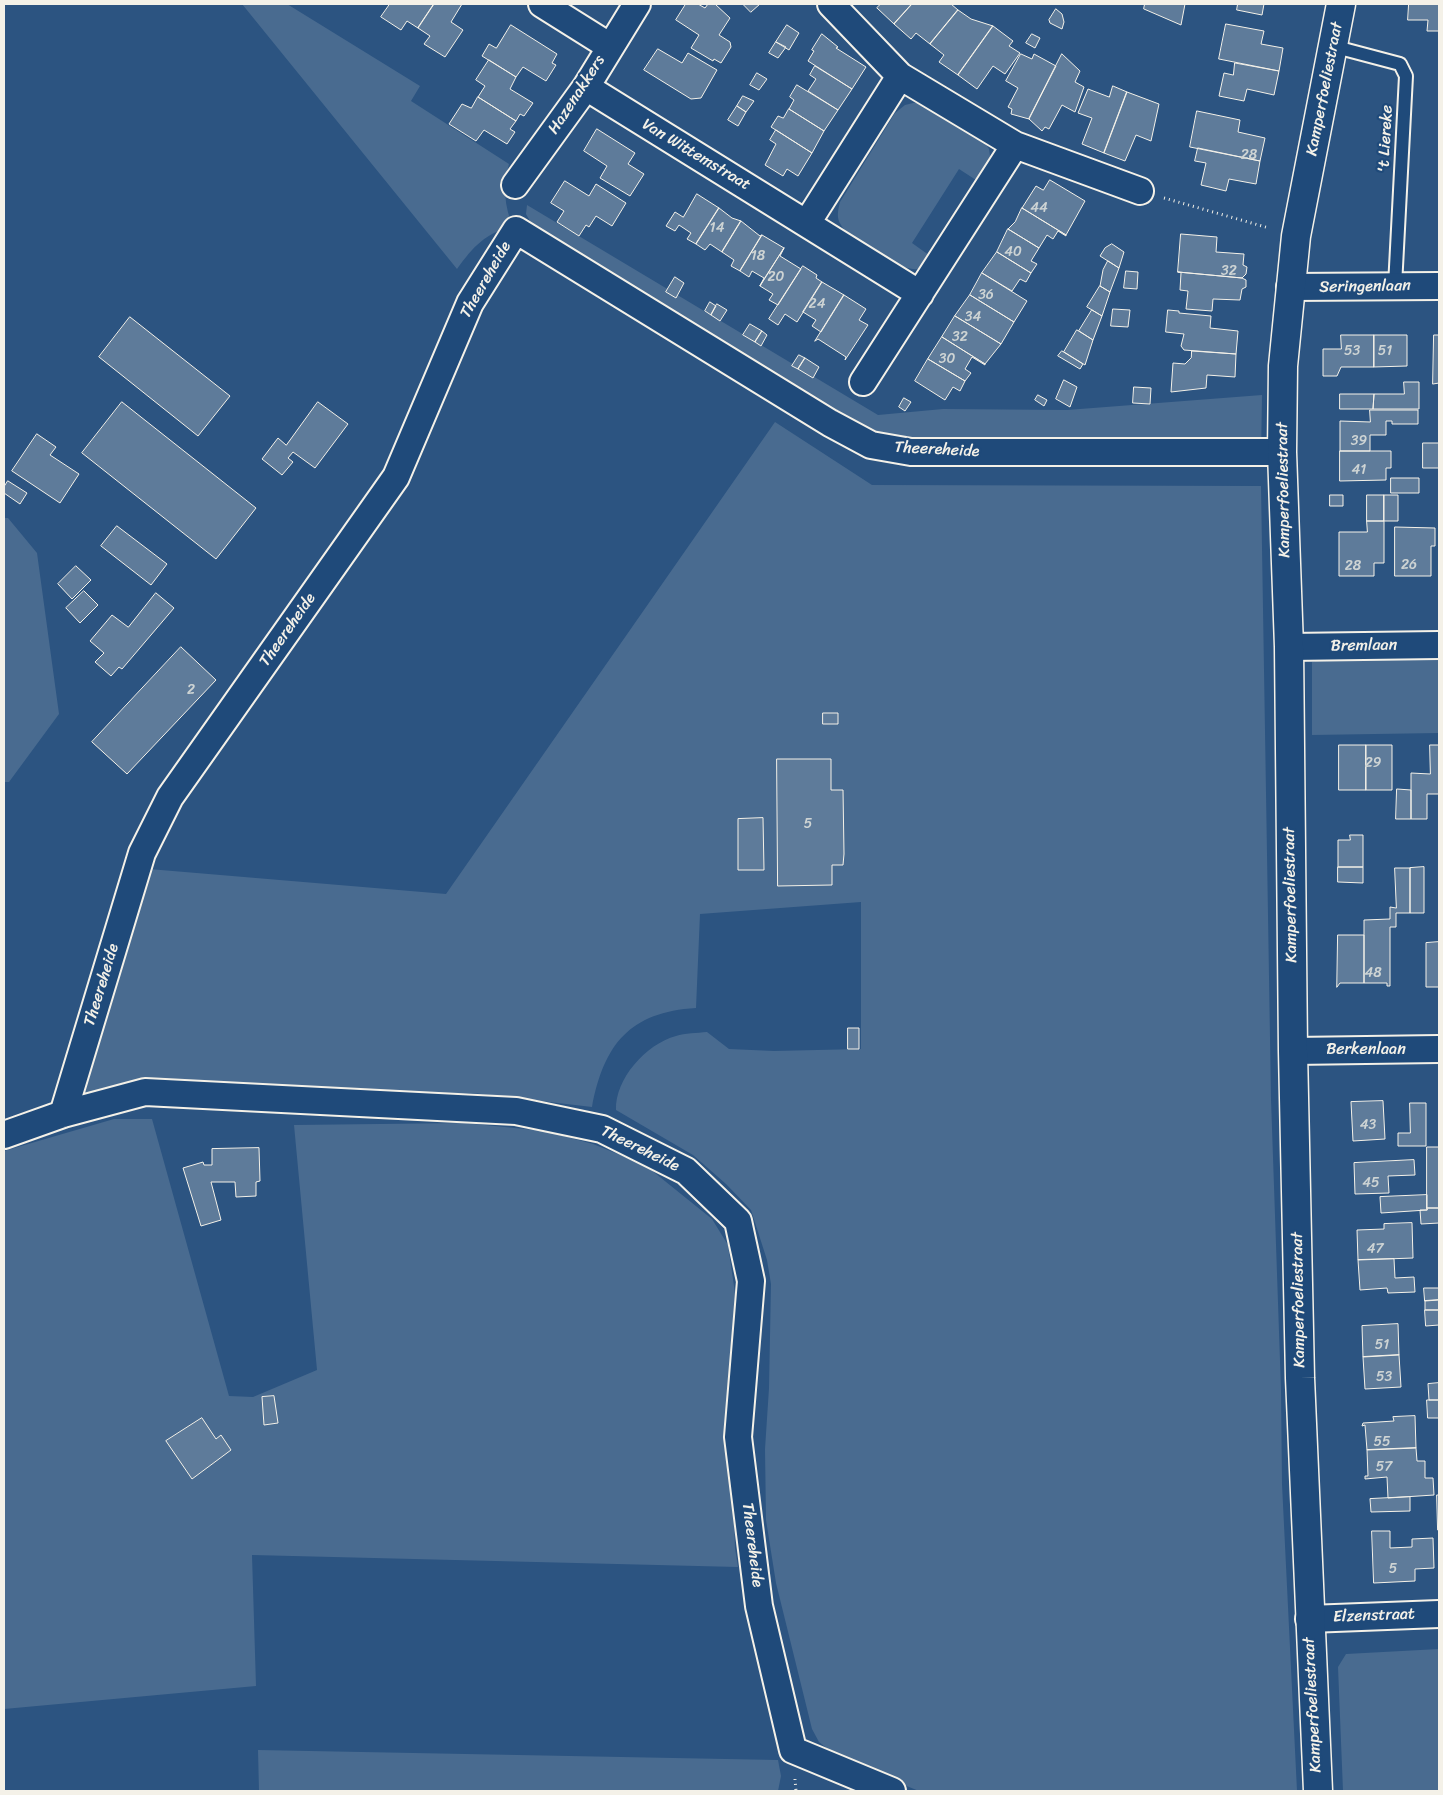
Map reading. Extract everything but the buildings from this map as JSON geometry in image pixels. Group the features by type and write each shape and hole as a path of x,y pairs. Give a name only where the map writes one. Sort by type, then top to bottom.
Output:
{"street":[{"path":"542,4 609,46"},
{"name":"Hazenakkers","path":"515,185 586,87 636,4"},
{"path":"831,4 900,76 1015,145 1140,191"},
{"name":"Kamperfoeliestraat","path":"1318,1791 1309,1619 1293,1050 1289,647 1282,452 1284,366 1296,236 1341,4"},
{"path":"807,222 900,76"},
{"name":"Van Wittemstraat","path":"586,87 807,222 920,294"},
{"path":"863,382 1015,145"},
{"name":"Theereheide","path":"63,1114 142,853 170,797 396,477 470,303 516,230 830,423 871,445 911,452 1282,452"},
{"name":"Seringenlaan","path":"1290,288 1439,286"},
{"name":"Bremlaan","path":"1289,647 1439,645"},
{"name":"Berkenlaan","path":"1293,1050 1439,1049"},
{"name":"Theereheide","path":"4,1135 63,1114 145,1092 516,1111 602,1129 686,1171 738,1221 751,1281 738,1437 760,1606 793,1750 892,1791"},
{"name":"Elzenstraat","path":"1309,1619 1439,1614"}],"lane":[{"name":"'t Liereke","path":"1332,46 1400,64 1406,76 1395,286"}],"path":[{"path":"1140,191 1296,236"}],"shaded area":[{"path":"242,4 287,4 420,86 411,101 509,164 505,196 513,227 503,229 481,242 457,269"},
{"path":"921,103 984,141 989,149 991,162 979,182 959,169 912,243 933,258 917,269 910,269 888,260 864,246 846,231 838,220 840,202 895,113 905,105"},
{"path":"527,205 878,415 943,409 1067,410 1262,395 1261,458 880,456 532,225 526,214"},
{"path":"775,422 872,485 1261,486 1271,1099 1281,1390 1282,1484 1297,1791 919,1791 857,1766 829,1750 819,1742 812,1729 776,1583 766,1520 765,1449 769,1388 771,1284 767,1260 751,1210 726,1184 693,1155 616,1110 621,1086 634,1064 665,1040 680,1035 707,1032 729,1049 774,1051 861,1049 861,902 700,914 696,1008 654,1016 637,1024 624,1035 613,1049 604,1066 592,1107 473,1093 349,1095 121,1085 101,1089 86,1097 82,1091 149,869 446,894"},
{"path":"4,518 8,518 37,553 59,714 9,782 4,782"},
{"path":"1327,658 1439,660 1439,733 1312,735 1312,662"},
{"path":"114,1119 152,1119 229,1396 253,1397 317,1370 294,1125 464,1123 545,1131 593,1144 645,1165 712,1219 728,1245 736,1300 733,1491 735,1548 738,1567 252,1555 256,1686 4,1709 4,1151"},
{"path":"1439,1649 1439,1791 1343,1791 1338,1667 1346,1654"},
{"path":"258,1750 778,1760 781,1776 778,1791 259,1791"}]}
